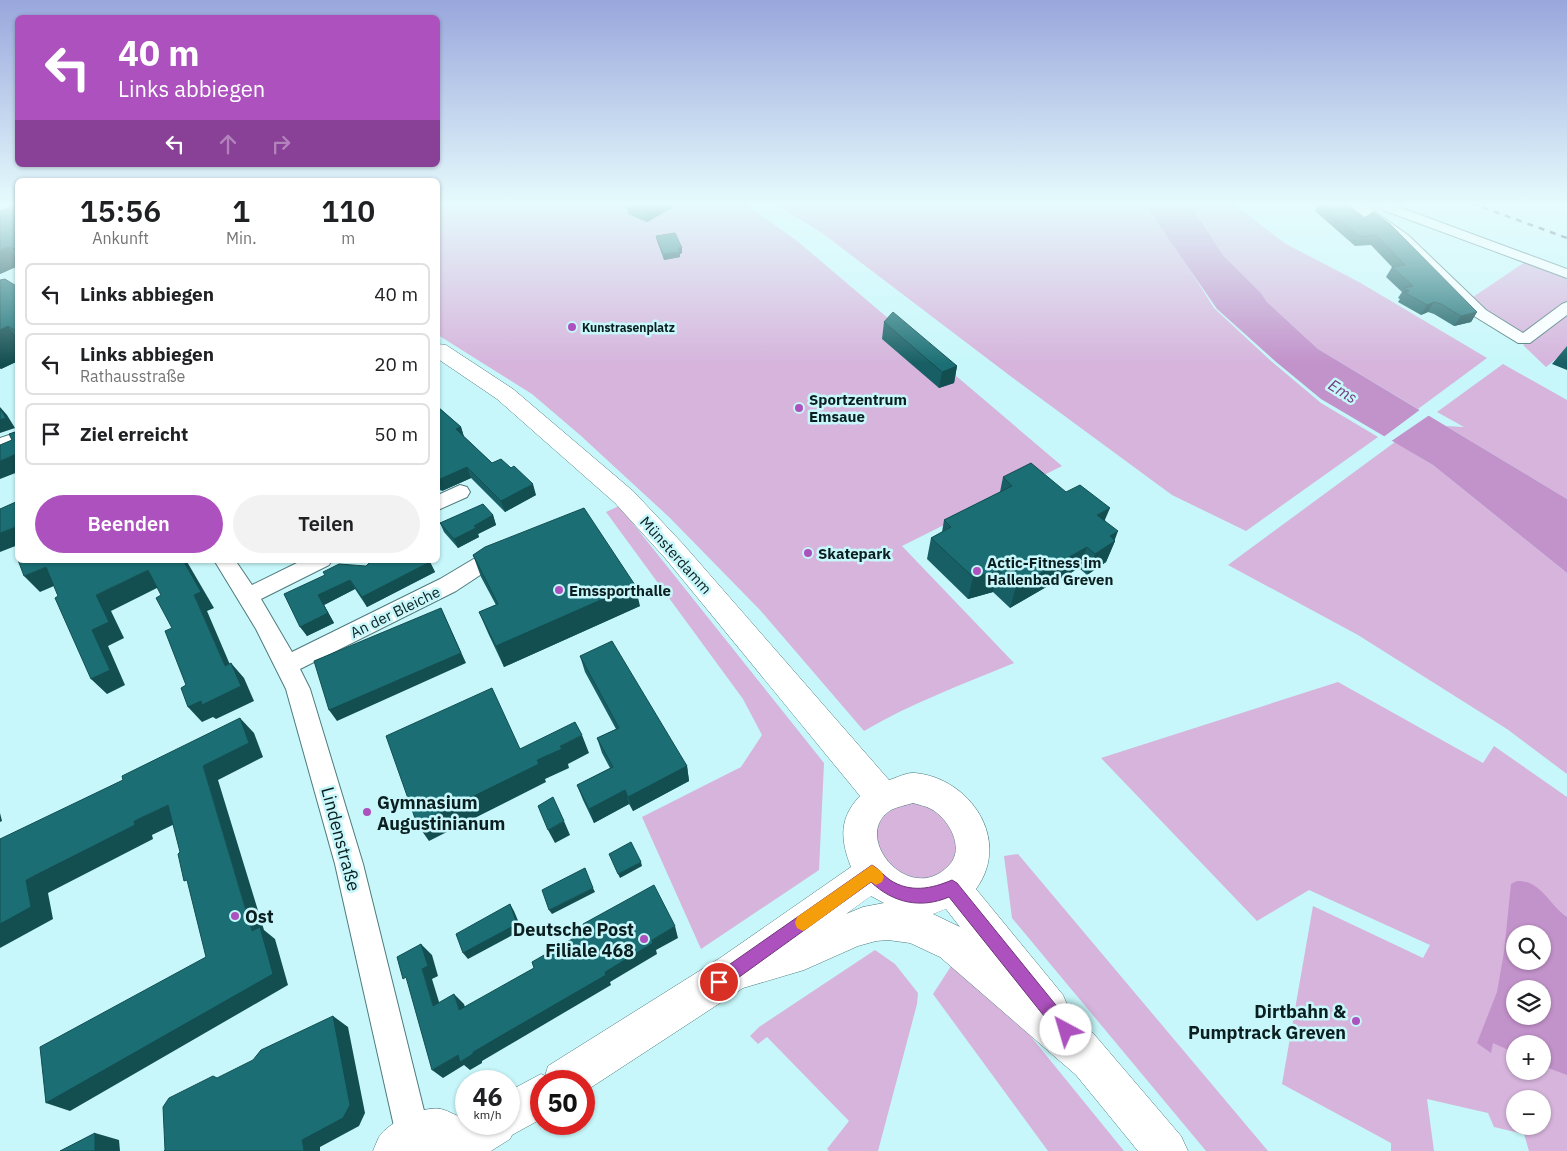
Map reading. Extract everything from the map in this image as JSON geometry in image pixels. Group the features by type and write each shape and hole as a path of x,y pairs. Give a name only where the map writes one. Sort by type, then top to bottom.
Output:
{"main road":[{"name":"Münsterdamm","path":"440,351 505,394 624,497 734,620 882,797"},
{"path":"913,788 931,792 948,801 961,814 969,829 973,845 971,862 964,876 952,888 936,895 918,897 901,893 884,885 872,873 863,857 859,841 860,824 868,809 882,797 895,790 913,788"},
{"path":"580,1070 734,972 872,873"},
{"path":"952,888 1166,1151"},
{"path":"734,972 813,947 862,926 900,921 930,930 953,944 1091,1061"},
{"path":"404,1143 426,1129 439,1129 472,1140"}],"street":[{"path":"1422,257 1480,313 1524,340 1567,307"},
{"path":"1521,257 1567,274"},
{"path":"0,445 15,439"},
{"path":"440,502 460,492"},
{"name":"An der Bleiche","path":"287,663 295,661 448,585 499,553"},
{"name":"Lindenstraße","path":"226,563 248,596 287,663 298,689 349,864 404,1143"},
{"path":"248,596 316,563"}],"shaded area":[{"name":"Sportzentrum Emsaue","path":"440,257 816,257 1062,466 902,546 1014,663 919,703 864,731 760,610 669,517 580,435 532,394 440,336"},
{"path":"853,257 1182,257 1214,308 1271,361 1321,403 1378,437 1246,531 1172,495"},
{"path":"1225,257 1310,257 1359,282 1487,358 1418,409 1318,349 1267,302 1261,293"},
{"path":"1525,262 1567,279 1567,350 1546,367 1523,345 1532,339 1488,311 1473,297"},
{"path":"1503,364 1567,400 1567,499 1446,426 1464,427 1437,412"},
{"path":"1395,442 1433,465 1567,573 1567,774 1507,729 1358,635 1228,565"},
{"path":"619,506 824,763 819,870 701,949 642,817 741,767 762,735 743,699 606,512"},
{"path":"1338,682 1483,763 1494,746 1567,797 1567,1151 1529,1151 1524,1135 1551,1135 1551,1090 1506,1090 1506,1130 1494,1127 1488,1113 1427,1099 1434,1151 1391,1151 1391,1143 1282,1084 1313,906 1423,958 1430,945 1309,890 1257,921 1101,758"},
{"path":"913,802 923,803 949,819 958,846 953,865 938,877 918,880 888,867 877,844 877,829 882,817 899,806"},
{"path":"1018,854 1268,1151 1206,1151 1012,918 1004,856"},
{"path":"875,950 895,964 918,993 917,1004 878,1151 829,1151 827,1149 849,1121 767,1037 758,1044 750,1036 759,1027"},
{"path":"955,960 1002,1001 1124,1151 1048,1151 933,994"}],"water":[{"name":"Ems","path":"1181,257 1225,257 1261,293 1267,302 1318,349 1567,499 1567,573 1433,465 1321,399 1217,309"},
{"path":"1517,881 1525,882 1539,889 1567,917 1567,1075 1551,1069 1551,1035 1506,1035 1506,1049 1493,1043 1491,1053 1477,1043 1497,992 1506,933 1506,970 1551,970 1551,925 1507,925 1511,884"}],"pier":[{"path":"1420,407 1431,414 1390,442 1382,438 1421,409"}],"building":[{"path":"1397,257 1422,257 1477,312 1461,316 1441,304 1434,302 1427,305 1404,292 1409,291 1404,288 1413,286 1392,267 1405,265"},
{"path":"5,279 15,285 15,330 8,326 0,330 0,280"},
{"path":"893,312 957,366 942,372 884,322"},
{"path":"0,408 6,418 0,420"},
{"path":"440,409 461,427 456,429 492,463 501,459 511,468 514,466 533,484 501,501 467,467 440,479"},
{"path":"15,432 15,454 0,461 0,445 12,440 9,434"},
{"path":"1031,463 1066,492 1080,485 1110,508 1097,515 1118,531 1110,536 1115,541 1095,554 1087,547 1016,587 999,571 973,577 931,538 951,527 944,520 1012,486 1003,477"},
{"path":"15,502 15,527 0,533 0,509"},
{"path":"483,504 493,515 474,526 476,528 454,539 440,523"},
{"name":"Emssporthalle","path":"584,508 635,585 496,646 479,612 498,604 473,555 485,547"},
{"path":"19,563 185,563 201,592 194,595 225,666 231,663 241,686 202,705 201,701 188,707 181,688 186,685 165,631 172,628 156,598 161,595 148,570 96,595 109,622 92,630 110,670 91,679 55,598 58,596 46,567 24,576"},
{"path":"369,563 428,563 362,597 350,580 318,595 328,613 300,627 284,594 325,575 323,572 339,564 366,566"},
{"path":"441,608 461,653 329,710 314,661"},
{"path":"612,641 687,766 628,797 625,790 589,809 577,785 613,767 597,738 619,728 580,656"},
{"path":"492,688 520,749 575,722 582,735 560,746 562,749 537,760 539,764 417,824 386,736"},
{"path":"240,718 249,743 203,766 252,931 260,927 273,974 46,1103 40,1047 206,957 187,880 184,881 178,854 180,852 168,805 134,821 135,825 26,880 31,907 0,924 0,839 123,780 122,776"},
{"path":"553,797 564,821 548,830 538,806"},
{"path":"631,842 641,862 618,874 609,854"},
{"path":"585,868 593,888 549,910 542,890"},
{"path":"654,885 675,926 652,940 653,943 605,972 606,975 473,1052 473,1054 460,1062 458,1055 432,1070 406,977 403,979 397,957 421,944 428,966 422,969 433,1006 454,994 459,1010 534,968 532,962 586,931 583,924"},
{"path":"510,904 517,924 463,953 456,934"},
{"path":"333,1016 350,1105 343,1118 302,1140 304,1151 164,1151 163,1107 169,1098 213,1076 217,1078 253,1060 261,1050"},
{"path":"95,1133 95,1151 60,1151"}],"slow traffic":[{"path":"803,923 872,873 876,877"}],"place":[{"name":"Kunstrasenplatz","path":"572,327"},
{"name":"Sportzentrum Emsaue","path":"799,408"},
{"name":"Skatepark","path":"808,553"},
{"name":"Actic-Fitness im Hallenbad Greven","path":"977,571"},
{"name":"Emssporthalle","path":"559,590"},
{"name":"Gymnasium Augustinianum","path":"367,812"},
{"name":"Ost","path":"235,916"},
{"name":"Deutsche Post Filiale 468","path":"644,939"},
{"name":"Dirtbahn & Pumptrack Greven","path":"1356,1021"}],"route":[{"path":"719,982 872,873 884,885 901,893 918,897 936,895 952,888 1066,1030"}]}
